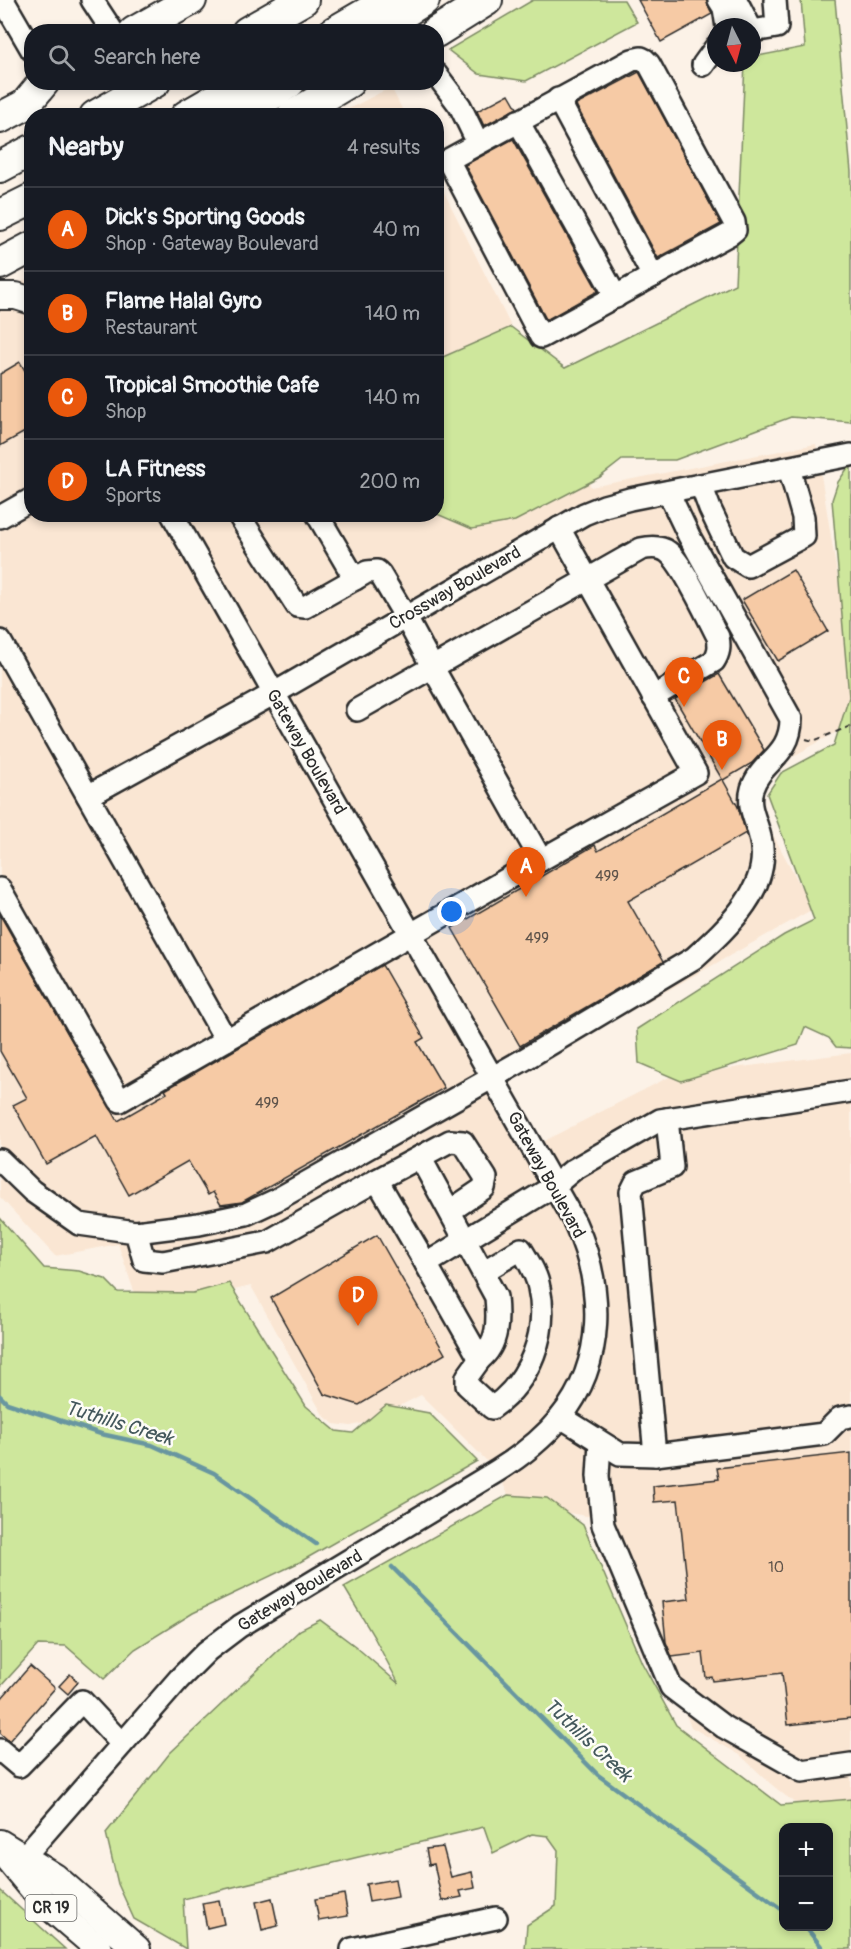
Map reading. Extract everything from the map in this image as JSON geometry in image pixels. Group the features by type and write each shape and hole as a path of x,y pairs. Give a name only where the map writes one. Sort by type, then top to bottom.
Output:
{"highway":[{"path":"148,24 191,0"},
{"path":"261,24 303,0"},
{"path":"348,24 389,0"},
{"path":"386,24 424,0"},
{"path":"444,27 487,0"},
{"path":"0,118 25,105 36,90"},
{"path":"108,108 141,90"},
{"path":"200,108 231,90"},
{"path":"252,108 278,90"},
{"path":"306,108 336,90"},
{"path":"320,108 340,90"},
{"path":"0,167 24,154"},
{"path":"0,215 24,203"},
{"path":"0,264 24,251"},
{"path":"0,276 24,263"}],"main road":[{"path":"0,104 27,90"},
{"path":"0,296 24,298"},
{"name":"CR 19","path":"0,1843 43,1901 95,1947"},
{"name":"CR 19","path":"13,1858 55,1877 137,1949"}],"street":[{"path":"3,0 24,36"},
{"path":"92,0 108,24"},
{"path":"719,0 724,8 726,18"},
{"path":"736,0 745,18"},
{"path":"761,28 777,27 775,0"},
{"path":"641,58 645,60 734,222 735,230 541,338 448,160 518,121 632,60 641,58"},
{"path":"703,65 707,59"},
{"path":"444,85 460,106 478,142"},
{"path":"558,99 653,276"},
{"path":"518,121 616,297"},
{"name":"Crossway Boulevard","path":"88,796 273,693 559,528 604,506 851,455"},
{"path":"701,485 710,510 733,557 748,566 804,536 803,517 789,468"},
{"path":"0,1160 32,1191 79,1224 136,1232 199,1224 246,1214 276,1200 492,1077 694,958 714,940 737,915 754,891 764,866 760,837 749,798 755,781 778,756 791,729 790,719 689,536 668,492"},
{"path":"0,517 24,504"},
{"name":"Gateway Boulevard","path":"13,1858 122,1744 193,1664 222,1639 514,1460 532,1446 561,1417 579,1388 587,1369 595,1332 596,1292 593,1273 582,1239 177,522"},
{"path":"247,522 250,532 297,606 305,607 367,572 377,571 405,616 541,860"},
{"path":"322,522 355,579"},
{"path":"0,889 120,1101 696,773 559,528"},
{"path":"357,710 641,549 660,548 668,552 681,566 720,645 714,662 653,697"},
{"path":"0,641 226,1040"},
{"path":"426,1264 554,1186 573,1170 660,1120 851,1091"},
{"path":"655,1455 631,1192 636,1182 672,1167 667,1119"},
{"path":"136,1232 144,1260 163,1262 267,1242 450,1141 463,1142 486,1178 484,1188 450,1211"},
{"path":"420,1157 496,1297 498,1314 496,1333 488,1352 467,1377 467,1385 492,1408 501,1402 521,1380 532,1362 540,1334 542,1305 539,1285 521,1250 483,1272"},
{"path":"377,1180 480,1359"},
{"path":"561,1417 620,1454 655,1455 824,1434 840,1418 851,1416"},
{"path":"600,1442 598,1476 603,1525 671,1687 724,1727 802,1772 851,1764"},
{"path":"0,1750 19,1766 82,1701 122,1744"},
{"path":"352,1949 496,1918"}],"path":[{"path":"788,736 813,741 851,726"}],"shaded area":[{"path":"385,90 392,90 402,108 350,108"},
{"path":"444,192 591,487 816,444 851,660 851,724 745,783 813,909 497,1086 532,1147 671,1076 851,1053 851,1807 807,1813 740,1755 691,1727 645,1616 592,1517 512,1503 497,1471 421,1395 368,1422 351,1426 334,1424 323,1415 251,1286 141,1312 118,1244 55,1256 0,1197 0,293 24,281 24,522 444,522"}],"green space":[{"path":"533,0 624,0 637,22 526,81 479,74 448,50"},
{"path":"801,0 835,0 851,172 851,422 791,417 675,460 622,460 600,477 515,521 472,529 444,517 444,356 511,327 565,368 735,284 745,72 761,72 761,55 805,47"},
{"path":"851,466 851,1048 836,1047 829,1038 805,1027 798,1045 681,1081 639,1063 637,1029 784,935 814,920 767,794 781,773 834,745 849,697 832,500 838,482"},
{"path":"0,1218 44,1268 79,1271 105,1279 118,1292 193,1293 229,1283 306,1406 336,1431 353,1433 386,1405 429,1413 477,1461 300,1562 193,1613 135,1649 104,1679 66,1646 38,1645 0,1687"},
{"path":"508,1495 547,1498 583,1525 642,1663 676,1725 781,1805 851,1799 851,1949 525,1949 527,1925 556,1906 558,1850 548,1836 532,1834 493,1853 484,1827 183,1899 186,1949 134,1919 118,1884 106,1833 170,1753 300,1630 320,1620 355,1646 399,1684 344,1587"},
{"path":"1,1891 65,1949 0,1949"}],"building":[{"path":"638,0 706,0 712,14 661,42"},
{"path":"639,72 721,224 658,258 576,105"},
{"path":"509,94 517,108 484,126 477,111"},
{"path":"513,139 598,291 548,319 465,165"},
{"path":"20,362 24,369 24,432 0,446 0,374"},
{"path":"793,570 828,631 778,661 742,600"},
{"path":"719,674 764,750 752,763 723,780 738,807 746,833 628,901 663,962 520,1046 452,928 595,845 598,851 722,779 675,699"},
{"path":"0,915 118,1121 167,1093 165,1090 382,965 424,1038 417,1042 444,1088 242,1202 221,1205 213,1192 208,1195 188,1161 129,1195 96,1136 46,1164 13,1105 27,1098 0,1051"},
{"path":"377,1235 445,1354 359,1405 324,1394 271,1298"},
{"path":"851,1453 851,1718 788,1725 782,1673 713,1681 712,1677 706,1678 703,1653 672,1657 666,1642 662,1602 689,1599 678,1500 654,1502 653,1486 719,1479 717,1468"},
{"path":"30,1666 55,1688 9,1741 0,1733 0,1700"},
{"path":"70,1674 78,1682 68,1694 59,1686"},
{"path":"443,1847 451,1877 472,1872 475,1888 460,1891 462,1897 442,1901 434,1864 429,1865 426,1849"},
{"path":"395,1879 398,1897 369,1902 366,1884"},
{"path":"344,1894 348,1916 319,1921 315,1899"},
{"path":"272,1898 278,1926 262,1930 256,1902"},
{"path":"219,1900 224,1924 207,1928 202,1903"}],"waterway":[{"name":"Tuthills Creek","path":"0,1396 7,1403 101,1434 152,1445 214,1473 316,1544"},
{"name":"Tuthills Creek","path":"392,1567 598,1775 779,1907"},
{"name":"Tuthills Creek","path":"809,1931 823,1949"}],"place":[{"name":"Tropical Smoothie Cafe","path":"684,707"},
{"name":"Flame Halal Gyro","path":"722,770"},
{"name":"Dick's Sporting Goods","path":"526,897"},
{"name":"LA Fitness","path":"358,1326"}]}
